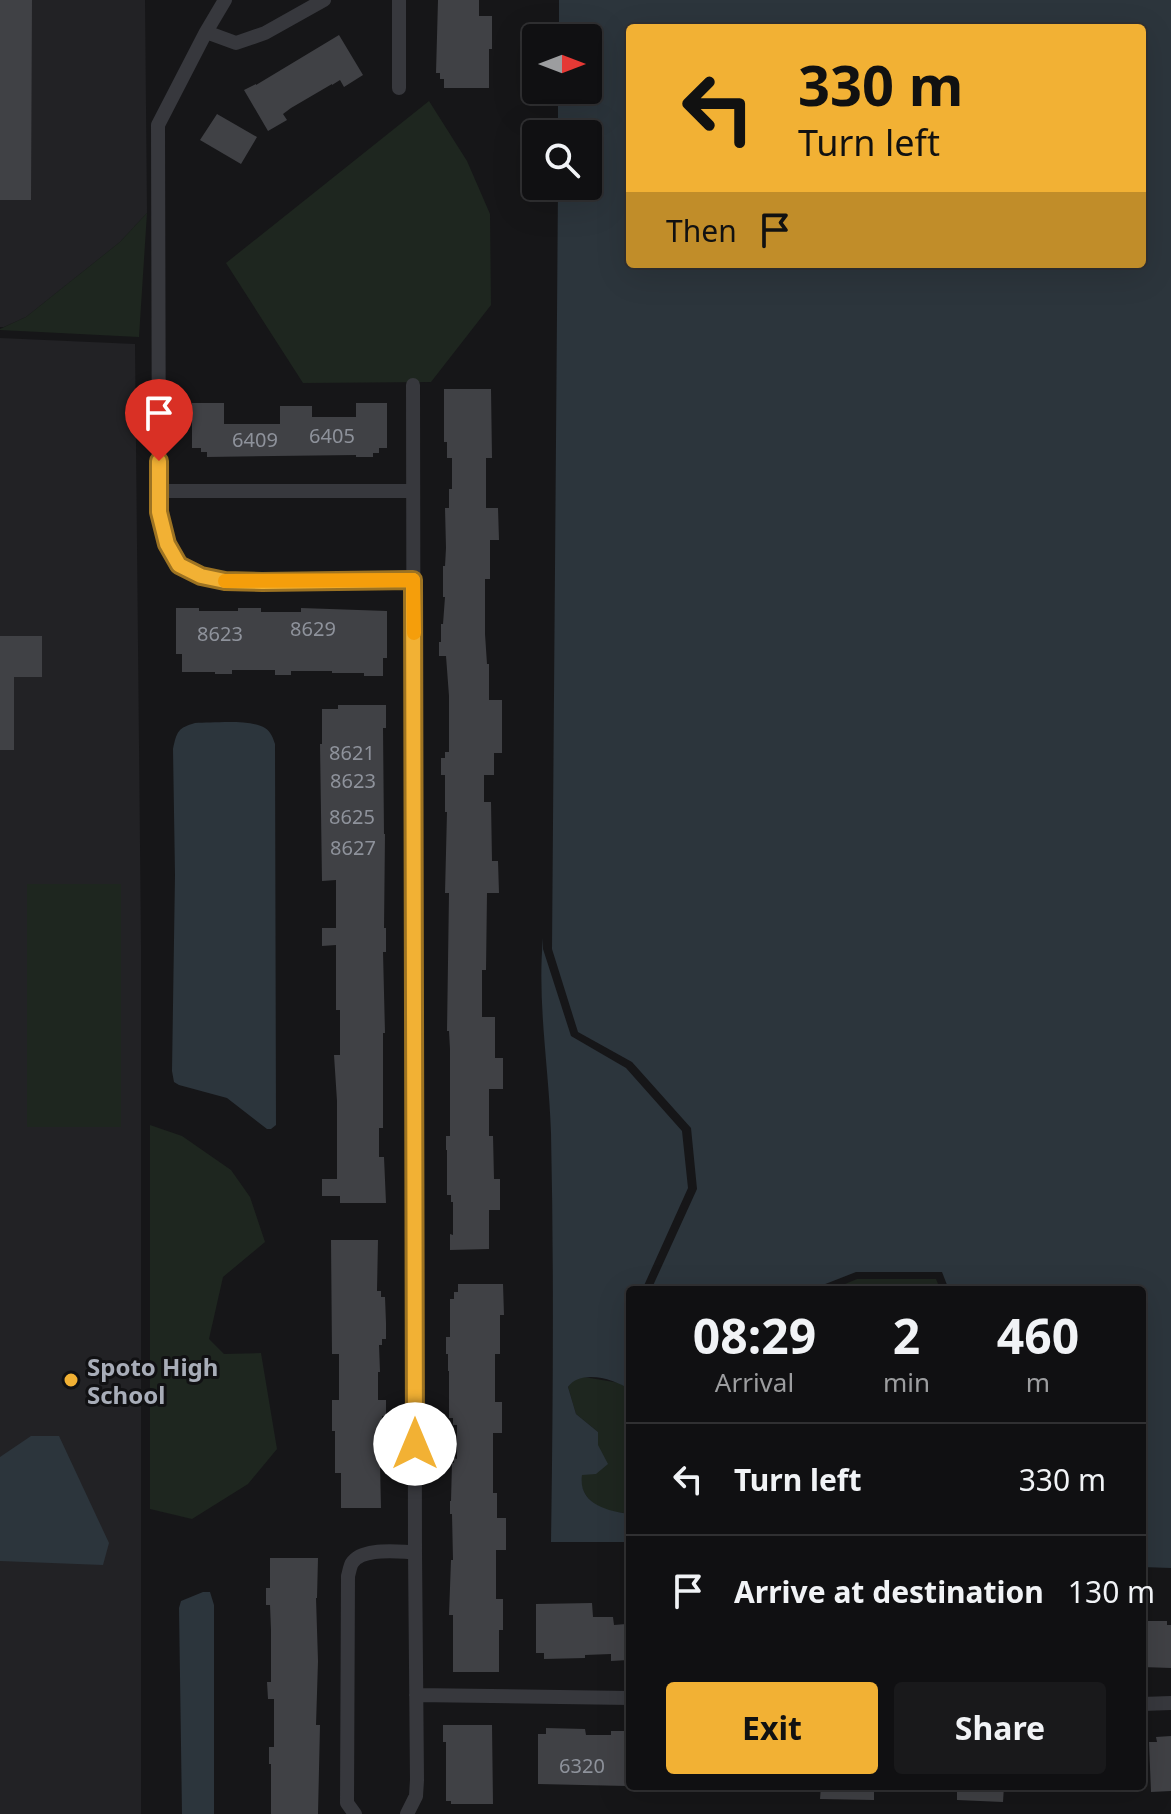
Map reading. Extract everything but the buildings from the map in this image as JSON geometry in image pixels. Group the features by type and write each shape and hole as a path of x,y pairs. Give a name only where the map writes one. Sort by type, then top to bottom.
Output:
{"street":[{"path":"225,0 158,125 159,512 167,544 179,565 201,576 225,581 413,580"},
{"path":"206,32 236,43 265,33 324,0"},
{"path":"399,0 399,88"},
{"path":"407,1814 416,1796 417,1780 413,385"},
{"path":"159,491 413,491"},
{"path":"355,1814 347,1803 349,1569 357,1558 376,1552 415,1552"},
{"path":"416,1695 626,1698"},
{"path":"1146,1704 1171,1703"}],"shaded area":[{"path":"0,0 145,0 147,213 120,242 26,317 4,327 0,327"},
{"path":"559,0 1171,0 1171,1568 1146,1567 1146,1286 947,1286 942,1272 856,1272 820,1286 653,1286 697,1189 691,1128 632,1062 578,1032 552,949 558,200 602,200 602,120 558,120 558,104 602,104 602,24 559,24"},
{"path":"429,101 467,161 490,214 491,305 431,382 303,383 226,263"},
{"path":"147,213 139,337 0,330 26,317 120,242"},
{"name":"Spoto High School","path":"0,338 135,344 141,945 141,1814 0,1814"},
{"path":"242,722 259,725 269,731 275,744 276,1125 271,1129 227,1098 174,1082 173,749 179,731 195,723"},
{"path":"27,884 121,884 121,1127 27,1127"},
{"path":"543,938 543,949 571,1036 626,1068 682,1131 688,1188 644,1286 626,1286 626,1388 607,1379 589,1377 581,1378 568,1387 576,1414 598,1432 598,1445 608,1464 596,1474 582,1475 582,1485 589,1499 596,1504 626,1513 626,1542 551,1542 552,1184 542,962"},
{"path":"150,1125 182,1136 231,1170 250,1197 265,1242 223,1277 209,1339 224,1354 261,1353 277,1449 248,1484 192,1519 150,1509"},
{"path":"857,1279 936,1279 938,1284 937,1286 840,1286"},
{"path":"584,1377 620,1383 626,1387 626,1513 599,1507 586,1496 582,1486 582,1474 595,1451 598,1432 576,1414 568,1387 573,1380"},
{"path":"31,1436 59,1436 109,1543 103,1565 0,1561 0,1457"},
{"path":"210,1592 214,1605 214,1814 182,1814 179,1608 181,1601"}],"slow traffic":[{"path":"225,581 413,580 414,633"}],"place":[{"name":"Spoto High School","path":"71,1380"}],"route":[{"path":"159,461 159,512 167,544 179,565 201,576 225,581 262,582 413,580 415,1444"}]}
